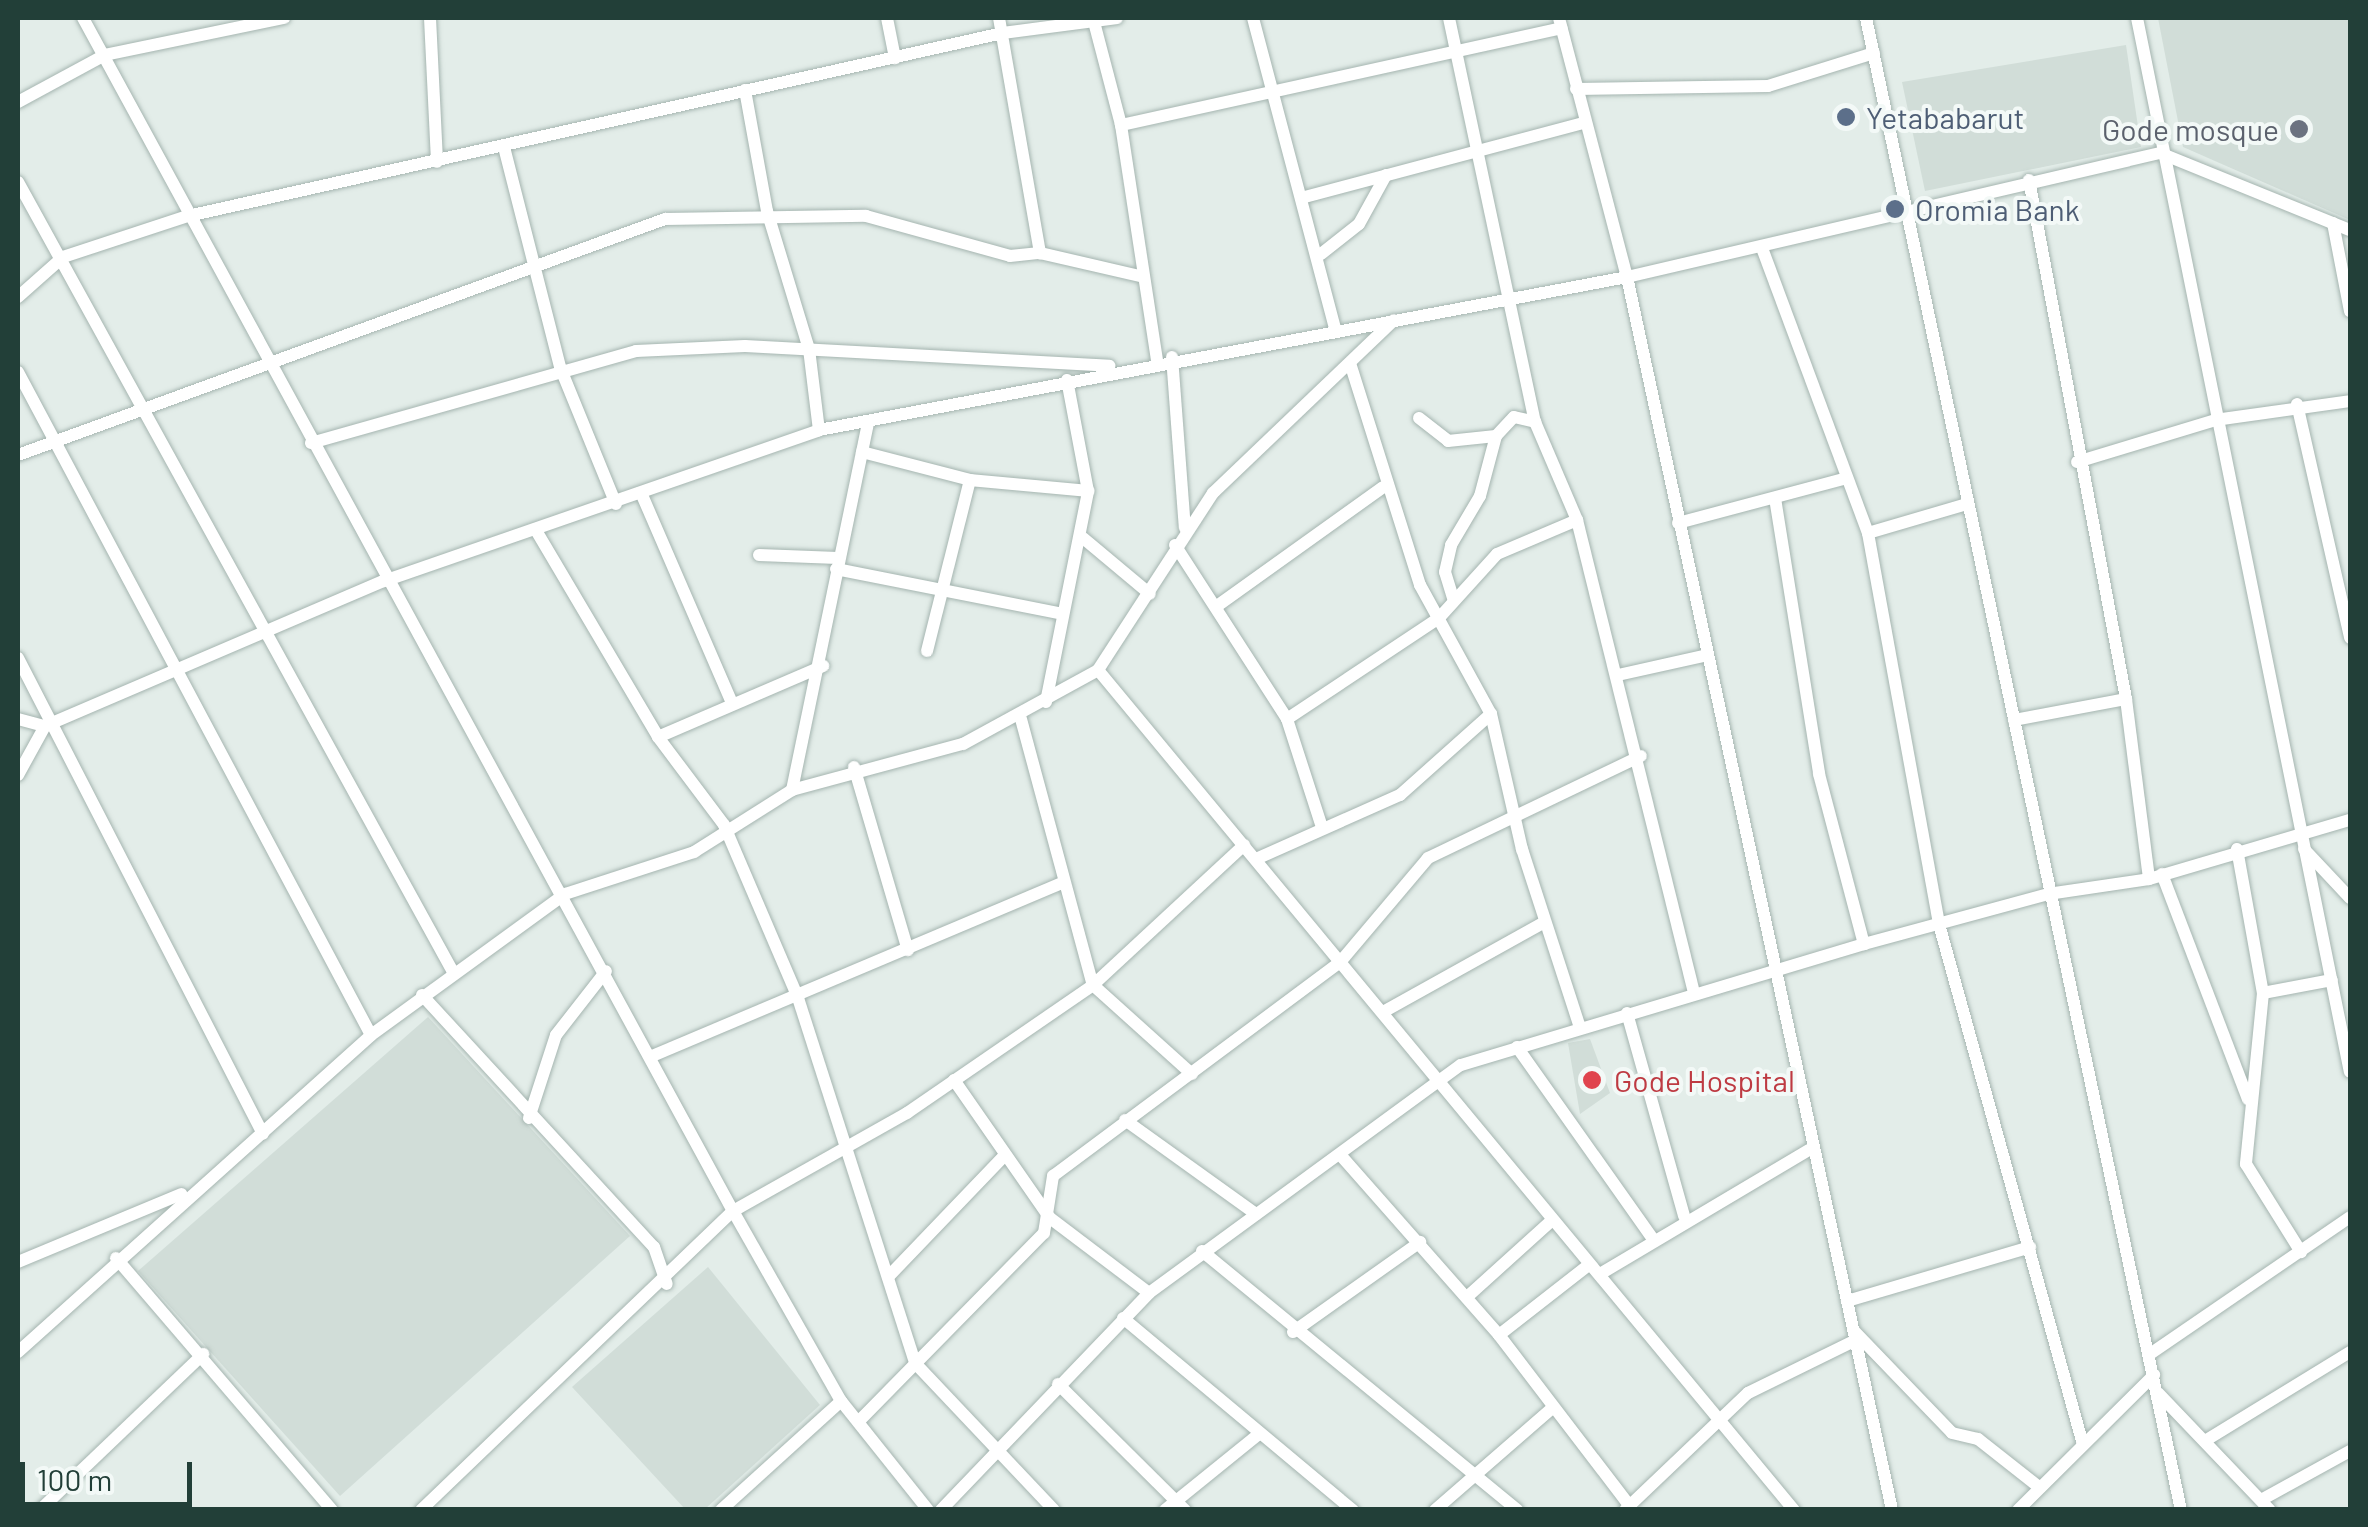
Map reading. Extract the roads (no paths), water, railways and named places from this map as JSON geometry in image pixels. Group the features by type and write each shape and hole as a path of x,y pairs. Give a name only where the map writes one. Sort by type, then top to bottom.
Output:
{"street":[{"path":"83,18 269,358 384,581 565,894 733,1211 841,1401 861,1419 928,1510"},
{"path":"18,102 105,55 284,18"},
{"path":"430,18 437,162"},
{"path":"886,18 895,58"},
{"path":"999,18 1040,253"},
{"path":"18,297 63,258 188,216 1003,34 1116,18"},
{"path":"1253,18 1270,94 1321,254 1335,329"},
{"path":"1449,18 1513,297 1535,422 1576,520 1641,756 1694,994"},
{"path":"1866,18 2181,1510"},
{"path":"2137,18 2160,153 2302,847 2348,1041 2350,1072"},
{"path":"1093,20 1121,125 1140,276 1157,360"},
{"path":"1121,125 1456,52 1560,23 1582,123 1627,277 1808,1150 1855,1335 1892,1510"},
{"path":"1576,89 1768,86 1874,53"},
{"path":"744,90 767,211 809,348 819,430"},
{"path":"1301,198 1480,144 1582,123"},
{"path":"504,147 530,264 560,367 616,504"},
{"path":"18,719 47,724 175,665 384,581 538,532 819,430 868,423 1172,357 1627,277 1762,248 2029,180 2160,153 2350,230"},
{"path":"1321,254 1358,224 1386,175"},
{"path":"2029,180 2077,462 2126,698 2155,877 2248,1102"},
{"path":"18,182 146,404 260,629 453,972"},
{"path":"18,455 269,358 492,288 530,264 665,219 767,211 866,216 1010,256 1040,253 1140,276"},
{"path":"2333,223 2350,311"},
{"path":"1762,248 1868,533 1939,924 2082,1440"},
{"path":"18,1352 188,1192 263,1134 372,1035 453,972 565,894 686,856 724,825 792,790 854,768 963,744 1022,719 1098,670 1150,594 1184,528 1400,316"},
{"path":"310,444 560,367 636,352 809,348 1130,367"},
{"path":"1172,357 1184,528"},
{"path":"1350,362 1383,487 1439,618 1491,714 1518,808 1543,923 1580,1027"},
{"path":"18,372 372,1035"},
{"path":"1046,702 1083,538 1088,491 1067,380"},
{"path":"2077,462 2214,420 2298,404 2350,400"},
{"path":"2298,404 2344,590 2350,638"},
{"path":"1453,598 1445,572 1451,545 1480,496 1496,436 1514,417 1535,422"},
{"path":"1419,418 1448,441 1496,436"},
{"path":"792,790 823,666 837,564 868,423"},
{"path":"862,452 970,480 1088,491"},
{"path":"1678,523 1847,478"},
{"path":"927,651 970,480"},
{"path":"1217,606 1383,487"},
{"path":"642,494 731,701"},
{"path":"1775,498 1819,774 1864,944"},
{"path":"1868,533 1967,504"},
{"path":"1287,719 1439,618 1453,598 1497,554 1576,520"},
{"path":"538,532 658,738 724,825 798,998 914,1363 1054,1510"},
{"path":"1083,538 1150,594"},
{"path":"1174,545 1287,719 1321,824"},
{"path":"759,555 837,564 1063,614"},
{"path":"1618,674 1704,656"},
{"path":"18,658 47,724 263,1134"},
{"path":"658,738 731,701 823,666"},
{"path":"1098,670 1794,1510"},
{"path":"2014,720 2126,698"},
{"path":"1256,859 1321,824 1400,795 1491,714"},
{"path":"1022,719 1060,884 1093,984 1192,1074"},
{"path":"18,775 47,724"},
{"path":"861,1419 1050,1218 1046,1184 1125,1120 1340,961 1428,858 1518,808 1641,756"},
{"path":"854,768 908,950"},
{"path":"940,1510 996,1445 1149,1294 1202,1251 1343,1158 1436,1081 1517,1047 1864,944 2048,894 2155,877 2237,849 2350,820"},
{"path":"420,1510 667,1284 733,1211 848,1149 1093,984 1244,845"},
{"path":"2302,847 2350,898"},
{"path":"2237,849 2263,993 2248,1102 2250,1179 2300,1252"},
{"path":"650,1057 798,998 1060,884"},
{"path":"1383,1012 1543,923"},
{"path":"529,1118 556,1035 606,971"},
{"path":"2263,993 2332,980"},
{"path":"422,995 529,1118 654,1248 667,1284"},
{"path":"1628,1013 1684,1216"},
{"path":"1517,1047 1652,1238"},
{"path":"954,1080 1050,1218 1149,1294"},
{"path":"1125,1120 1256,1214"},
{"path":"1498,1336 1595,1269 1808,1150"},
{"path":"888,1277 1005,1155"},
{"path":"1343,1158 1498,1336 1550,1410 1627,1507 1748,1393 1855,1335"},
{"path":"18,1262 188,1192"},
{"path":"2150,1354 2350,1217"},
{"path":"1467,1298 1551,1221"},
{"path":"1293,1332 1420,1242"},
{"path":"1846,1301 2030,1247"},
{"path":"1202,1251 1293,1332 1516,1510"},
{"path":"116,1258 203,1354 332,1510"},
{"path":"1123,1318 1353,1510"},
{"path":"1855,1335 1952,1433 1978,1439 2036,1490 2037,1510"},
{"path":"40,1510 203,1354"},
{"path":"2208,1439 2348,1359"},
{"path":"2018,1510 2082,1440 2154,1375"},
{"path":"1058,1384 1176,1507 1260,1434"},
{"path":"2158,1393 2208,1439 2265,1504 2350,1451"},
{"path":"721,1510 841,1401"},
{"path":"1435,1510 1550,1410"}],"place":[{"name":"Yetababarut","path":"1846,117"},
{"name":"Gode mosque","path":"2299,129"},
{"name":"Oromia Bank","path":"1895,209"},
{"name":"Gode Hospital","path":"1592,1080"}]}
